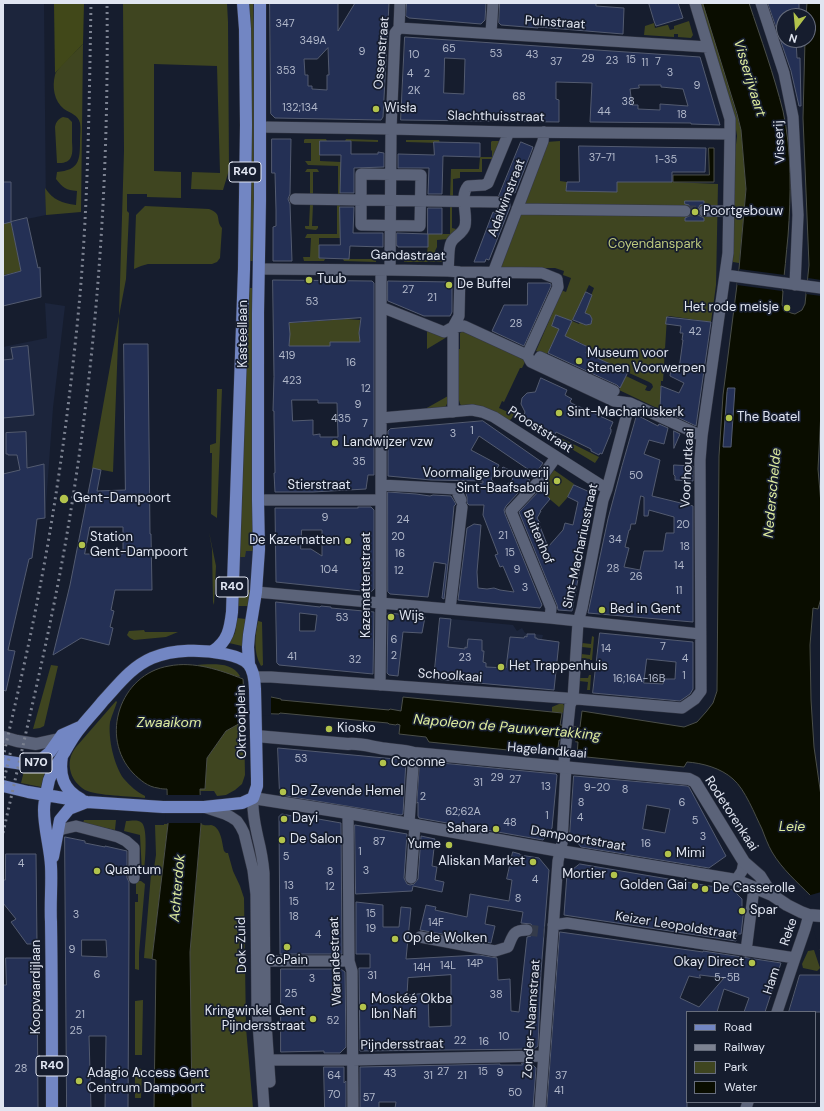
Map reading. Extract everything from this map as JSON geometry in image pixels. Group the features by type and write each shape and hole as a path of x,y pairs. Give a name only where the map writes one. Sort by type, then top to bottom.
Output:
{"main road":[{"name":"Kasteellaan","path":"212,651 223,643 230,626 232,612 244,269 246,117 244,3"},
{"name":"Kasteellaan","path":"249,664 249,635 256,592 259,549 260,3"},
{"name":"R40","path":"46,795 54,768 80,728 122,680 142,664 163,654 174,652 212,651 234,656 249,664"},
{"name":"Oktrooiplein","path":"249,664 255,677 257,779 253,798"},
{"name":"N70","path":"3,761 23,764 38,762 50,752 62,735 80,728"},
{"name":"R40","path":"63,755 61,771 64,782 71,793 87,802 163,807 204,807 242,803 253,798"},
{"name":"N70","path":"3,786 87,802"},
{"name":"Koopvaardijlaan","path":"46,795 44,810 51,865"},
{"name":"R40","path":"58,827 60,820 69,810 87,802"},
{"name":"Koopvaardijlaan","path":"52,1108 50,915 51,865 58,827"}],"street":[{"name":"Ossenstraat","path":"386,270 391,226 391,129 395,34 400,28 400,3"},
{"path":"491,34 493,3"},
{"name":"Voorhoutkaai","path":"689,704 701,691 700,460 702,436 728,253 730,134 730,119 695,3"},
{"name":"Visserij","path":"761,3 784,73 793,117 798,215 795,285"},
{"name":"Puinstraat","path":"400,28 708,47"},
{"name":"Slachthuisstraat","path":"260,127 509,132 730,134"},
{"path":"448,271 450,244 454,238 462,232 465,225 464,195 466,188 468,186 484,185 488,183 509,132"},
{"name":"Adalwinstraat","path":"493,273 516,204 543,142 544,132"},
{"path":"361,174 391,175 421,175 420,226 361,225 361,174"},
{"path":"295,199 497,202"},
{"path":"516,204 685,211"},
{"path":"704,211 729,211"},
{"name":"Gandastraat","path":"259,269 542,273 556,278 558,287 527,354"},
{"name":"Kazemattenstraat","path":"380,685 381,307 386,270"},
{"path":"453,412 453,327 459,316 460,272"},
{"path":"725,275 821,288"},
{"path":"381,307 444,332 453,327 464,326 527,354 531,362 537,362 614,401 633,404"},
{"path":"537,362 540,357 616,392 633,404 702,436"},
{"name":"Sint-Machariusstraat","path":"566,761 578,622 603,500 628,410 633,404"},
{"name":"Prooststraat","path":"381,423 453,412 472,410 482,412 494,417 607,489"},
{"name":"Buitenhof","path":"550,618 552,608 511,511 539,481 556,457"},
{"path":"381,485 457,489 461,504 450,609"},
{"name":"Stierstraat","path":"258,500 381,500"},
{"path":"256,592 550,618 700,634"},
{"name":"Schoolkaai","path":"255,677 380,685 571,702 682,708 689,704"},
{"name":"Hagelandkaai","path":"256,736 369,745 380,748 405,750 414,753 566,761 676,777"},
{"path":"3,737 36,744 59,739"},
{"path":"411,878 414,753"},
{"name":"Zonder-Naamstraat","path":"540,1108 550,930 562,838 566,761"},
{"name":"Rodetorenkaai","path":"676,777 689,779 695,782 744,862 760,876 772,895"},
{"name":"Dampoortstraat","path":"253,798 736,880 772,895"},
{"name":"Dok-Zuid","path":"253,798 253,816 264,873 260,961"},
{"name":"Dok-Zuid","path":"204,807 231,817 237,821 244,833 255,882 260,961 265,1008 264,1108"},
{"name":"Warandestraat","path":"348,813 349,961 352,971 353,1108"},
{"path":"58,827 64,830 76,826 118,836 126,841 134,848 134,878"},
{"path":"736,880 742,871 744,862"},
{"path":"746,951 754,888"},
{"path":"772,895 787,905 815,915"},
{"name":"Reke","path":"794,958 805,929 815,915"},
{"name":"Keizer Leopoldstraat","path":"550,930 567,923 794,958"},
{"path":"420,937 495,951 508,947 514,934 520,930 527,930"},
{"name":"Ham","path":"777,1011 794,958"},
{"path":"260,961 349,961"},
{"name":"Pijndersstraat","path":"265,1060 352,1060 543,1056"},
{"name":"Dok-Zuid","path":"265,1060 271,1108"}],"shaded area":[{"path":"3,3 44,3 46,215 3,224"},
{"path":"45,303 65,306 53,408 45,518 37,520 32,558 29,559 21,593 3,654 3,347 47,338"},
{"path":"246,551 253,551 250,590 238,590 239,557"},
{"name":"Het Trappenhuis","path":"451,619 513,625 517,631 522,628 525,633 543,635 542,639 559,642 554,690 444,680"}],"green space":[{"path":"54,3 84,3 83,44 55,73"},
{"path":"123,3 227,3 229,170 223,190 191,189 192,172 220,173 217,66 154,64 154,171 181,172 181,198 147,197 147,194 127,194 127,211 129,213 126,279 119,316 124,151"},
{"path":"249,3 253,3 254,29 253,261 249,261"},
{"path":"700,3 703,3 741,130 746,189 739,263 733,262 735,153 737,136 734,116"},
{"path":"689,21 693,35 691,38 678,37 678,34 674,34 674,37 644,35 645,26 654,23 655,28 668,25 670,30 674,29 674,26"},
{"path":"83,44 81,212 46,215 45,188 58,200 76,205 77,191 65,188 56,179 57,172 74,167 79,159 80,123 76,116 64,109 58,102 54,84 56,72"},
{"path":"63,117 68,118 72,122 72,154 66,162 57,163 55,127 58,121"},
{"path":"305,139 326,139 327,141 320,141 320,161 341,162 340,198 338,195 338,166 308,165 305,161 311,161 311,143 304,143"},
{"path":"346,139 378,140 378,142 345,141"},
{"path":"406,140 439,140 440,143 406,142"},
{"path":"492,141 500,141 495,159 482,159 482,172 460,172 460,178 453,179 453,196 450,199 451,169 479,169 480,157 492,157"},
{"name":"Coyendanspark","path":"560,141 560,181 567,182 566,191 617,191 617,182 718,184 716,285 711,322 669,316 667,317 663,381 661,381 661,410 619,390 626,376 647,386 645,390 648,391 650,391 653,387 652,384 585,353 588,347 579,342 577,346 555,338 546,356 536,351 561,290 566,292 571,278 563,275 564,271 555,268 497,268 546,142","holes":["589,285 594,288 584,314 590,315 592,319 591,324 582,324 581,321 579,324 572,321","556,315 572,321 567,332 552,326"]},
{"path":"307,169 317,169 319,172 313,172 313,194 310,194 310,172 305,172"},
{"path":"340,202 340,238 319,238 319,258 325,259 324,261 304,261 303,257 310,257 311,238 305,238 307,234 337,234 337,205"},
{"path":"450,204 459,207 452,207 452,228 456,229 456,232 448,239 437,240 437,247 435,251 437,258 444,258 444,260 441,262 404,262 405,259 427,260 428,234 450,234"},
{"path":"310,205 313,205 312,226 318,226 316,230 305,228 305,226 309,226"},
{"path":"145,206 209,209 216,213 222,228 220,258 217,262 212,264 148,264 134,269 136,215"},
{"path":"11,222 21,271 4,275 3,224"},
{"path":"343,259 376,259 376,262 344,261"},
{"path":"249,288 252,288 253,551 246,551 245,557 239,557"},
{"path":"119,316 113,472 92,468"},
{"path":"346,319 360,320 360,359 349,346 349,342 330,342 330,346 289,346 289,323"},
{"path":"427,330 447,337 427,349"},
{"path":"463,331 523,359 525,362 522,368 520,368 504,402 502,401 499,408 510,413 512,410 515,412 509,421 462,406 459,400 448,401 444,407 425,409 448,396 447,350 460,349 460,333"},
{"path":"217,389 222,389 217,518 211,514 212,453 210,453 210,445 216,443"},
{"path":"557,436 599,457 595,463 555,439"},
{"path":"554,470 574,484 567,498 559,507 539,490"},
{"path":"209,532 216,566 214,605 212,549"},
{"path":"238,590 250,590 248,606 237,606"},
{"path":"237,618 246,619 242,646 229,643 235,633"},
{"path":"258,621 262,622 263,665 261,666 258,661 256,650"},
{"path":"144,630 145,632 178,632 166,637 134,640 127,635 129,631"},
{"path":"592,636 594,637 592,660 581,658 581,654 590,655 591,648 582,647 582,643 591,644"},
{"path":"51,665 58,666 44,726 33,729"},
{"path":"192,665 225,665 236,671 240,676 239,677"},
{"path":"589,675 591,675 590,690 587,690 588,682 579,681 579,678 588,678"},
{"path":"116,701 117,702 110,722 110,736 117,767 124,779 134,789 145,796 145,798 106,795 90,792 78,785 71,773 70,762 74,750"},
{"path":"563,704 565,707 565,713 552,712 552,707"},
{"path":"244,721 245,775 242,784 226,795 217,796 214,791 200,791 200,789 205,788 207,758 226,731"},
{"path":"46,767 41,787 21,783 24,771 32,771"},
{"path":"84,820 116,820 115,830 83,823"},
{"path":"126,821 139,821 144,826 146,838 144,871 142,873 140,835 124,831"},
{"path":"168,824 152,959 144,958 151,874 153,874 156,855 155,825"},
{"path":"201,824 214,826 219,832 224,851 228,853 233,871 244,898 246,1028 253,1108 192,1108 190,952"},
{"path":"136,881 141,881 145,884 139,970 135,969 135,902 138,902 138,894 136,894"},
{"path":"814,950 820,968 817,971 803,968 802,964 808,951"},
{"path":"143,1000 142,1055 135,1055 135,1001"},
{"path":"135,1068 142,1069 141,1098 135,1098"}],"water":[{"path":"703,3 749,3 776,84 786,126 790,174 789,221 782,305 785,310 795,314 802,310 805,304 809,265 803,118 805,48 816,48 816,8 807,8 807,3 821,3 821,411 818,469 821,504 821,598 818,609 813,608 810,645 814,747 821,796 821,952 806,898 811,896 790,875 776,858 769,847 762,829 742,789 728,775 717,769 687,762 684,767 577,756 578,742 559,740 557,755 429,742 426,737 399,734 400,725 397,724 280,713 245,713 244,721 226,731 207,758 205,789 200,789 201,824 190,952 192,1108 154,1108 156,960 152,959 168,824 167,789 160,789 151,786 144,783 136,776 123,758 117,742 117,725 120,709 127,694 138,681 152,671 169,666 188,665 207,667 243,679 244,697 271,697 281,700 401,711 403,697 562,713 560,725 580,727 582,711 684,727 697,722 713,703 717,691 719,456 723,395 739,269 746,189 741,130"},
{"path":"709,148 714,148 714,182 673,182 673,175 709,175"}],"pier":[{"path":"739,269 785,275 782,291 737,285"},
{"path":"808,278 821,280 821,296 806,294"},
{"path":"244,689 246,695 271,695 271,716 246,715 246,719 244,719"},
{"path":"564,725 577,727 575,744 562,742"},
{"path":"165,795 202,795 203,823 166,823"},
{"path":"821,892 821,949 819,949 804,897"}],"building":[{"path":"270,3 338,3 338,31 355,3 389,3 383,117 381,120 275,118 271,114","holes":["328,48 329,75 327,75 327,90 312,89 312,86 308,86 308,75 305,75 304,59 317,59"]},
{"path":"407,3 486,3 485,20 481,24 409,18 406,16"},
{"path":"500,3 596,3 596,6 624,8 623,34 501,25 499,23"},
{"path":"649,3 678,3 683,18 656,26"},
{"path":"768,3 799,3 799,8 776,8 776,27"},
{"path":"405,37 700,57 720,125 691,123 590,122 592,83 556,82 556,99 559,100 559,122 401,120","holes":["445,58 465,59 464,94 444,93","639,85 661,85 661,87 683,89 688,106 660,104 660,110 638,109 638,105 632,105 630,89 639,88"]},
{"path":"783,48 796,48 797,58 800,58 801,106 799,106 791,71"},
{"path":"272,139 291,139 290,194 288,199 290,204 292,261 273,261 273,227 276,226 276,210 275,173 272,173"},
{"path":"320,141 351,141 351,154 384,153 384,167 354,168 354,193 340,193 341,155 320,155"},
{"path":"434,142 480,143 480,157 443,156 442,194 428,194 429,168 398,168 398,154 434,155"},
{"path":"521,142 533,147 515,193 510,191 510,207 489,260 486,259 485,262 474,262 493,212 497,214 497,209 501,208 503,205 503,199 499,196"},
{"path":"579,146 706,148 705,172 672,172 672,182 617,182 617,192 566,191 567,182 579,182"},
{"path":"3,182 11,182 11,222 3,224"},
{"name":"Poortgebouw","path":"685,201 704,201 704,204 700,205 697,211 698,215 704,218 704,221 685,221 685,218 691,215 692,211 689,205 685,204"},
{"path":"340,207 354,207 353,233 383,233 383,247 350,246 349,259 319,258 319,245 340,245"},
{"path":"428,208 442,208 442,234 428,234"},
{"path":"27,218 38,268 40,267 41,297 3,306 3,276 21,271 11,222"},
{"path":"397,233 428,234 428,247 398,247"},
{"path":"273,280 372,281 374,283 374,475 368,475 366,489 313,492 275,492 273,411","holes":["361,318 359,333 360,342 330,342 330,346 289,346 289,323","292,400 318,400 318,403 337,403 338,437 320,437 320,434 313,435 313,420 293,421"]},
{"path":"388,281 452,282 452,312 450,316 424,316 388,301"},
{"path":"528,283 548,283 551,284 551,286 524,346 492,331 504,305 527,305"},
{"path":"586,292 592,295 585,313 590,315 592,319 591,324 586,325 573,320"},
{"path":"556,315 572,321 565,336 588,347 586,353 628,372 620,388 617,385 548,353 559,329 552,326"},
{"path":"667,317 711,322 696,426 660,409 661,386 679,393 684,383 670,376 671,368 679,369 683,333 680,333 681,326 666,324"},
{"path":"124,344 148,344 152,590 115,590 111,610 114,611 110,627 113,628 109,645 81,638 53,655 70,585 93,468 101,470 97,491 125,490","holes":["90,527 123,527 123,554 85,554"]},
{"path":"28,346 34,415 3,418 3,360 13,359 11,348"},
{"name":"Sint-Machariuskerk","path":"541,378 567,390 565,395 572,399 570,401 571,403 613,422 610,429 611,432 602,454 600,453 599,455 591,451 591,449 556,432 554,436 532,429 533,426 522,421 525,412 521,404 522,398 527,393 535,392"},
{"name":"The Boatel","path":"728,388 735,388 731,447 723,447 727,392"},
{"path":"637,415 658,426 659,424 668,428 664,444 649,440 644,454 660,460 652,496 693,506 693,622 588,613 608,519","holes":["641,496 644,497 644,516 648,516 649,510 674,517 674,533 666,533 663,551 644,551 640,570 624,567 629,548 625,547 631,524 635,524"]},
{"path":"483,421 543,463 535,474 479,436 471,450 499,465 491,479 501,490 513,479 502,468 503,467 530,480 504,510 542,605 540,608 458,600 467,528 474,524 481,525 477,572 478,588 494,588 514,592 503,566 500,567 495,555 498,554 483,515 484,505 469,505 467,503 464,487 483,483 483,481 431,480 388,476 388,431 390,429"},
{"path":"674,431 680,434 674,448"},
{"path":"26,432 27,468 44,464 45,518 37,519 32,558 29,559 8,650 15,651 6,691 3,690 3,474 20,470 17,455 6,454 6,433"},
{"path":"674,465 693,466 693,481 675,480"},
{"path":"574,485 594,494 572,611 558,610 519,512 540,490 550,499 540,511 537,518 548,547 563,530 565,523 573,525 578,502 568,497"},
{"path":"388,492 430,496 451,496 456,504 454,506 444,599 442,598 446,564 434,562 428,597 390,594 388,592"},
{"path":"371,507 374,510 374,589 371,592 276,582 275,508","holes":["302,530 322,530 322,556 311,549 301,549"]},
{"path":"276,602 374,612 373,674 279,665 277,663","holes":["300,613 317,615 315,631 300,631"]},
{"path":"389,613 425,617 422,633 403,632 398,676 389,675 387,673"},
{"name":"Het Trappenhuis","path":"440,618 451,619 448,647 465,649 465,647 467,648 468,639 482,640 482,651 484,651 483,662 486,663 486,667 506,668 510,637 524,638 525,636 527,637 527,634 535,634 535,638 537,639 559,642 554,690 434,679"},
{"path":"600,633 693,642 693,689 690,694 680,701 593,693","holes":["647,659 676,662 675,679 664,679 663,684 644,683"]},
{"path":"278,748 406,760 403,814 401,815 280,795"},
{"path":"420,761 556,774 552,828 543,840 419,818 418,802 417,803"},
{"path":"574,776 687,786 689,787 726,856 709,868 581,847 570,833","holes":["647,805 670,809 665,833 643,829"]},
{"path":"282,814 341,823 342,954 280,954 279,817"},
{"path":"355,825 407,834 404,878 407,884 410,885 414,884 418,879 421,836 435,839 432,866 437,867 435,880 444,882 442,892 413,886 412,891 356,894"},
{"path":"65,837 85,841 85,843 127,851 127,878 129,882 128,1108 105,1108 106,1036 89,1036 91,1108 67,1108","holes":["82,940 106,940 107,957 82,956"]},
{"path":"513,852 520,855 539,858 549,870 541,972 538,1046 534,1049 360,1051 359,968 370,968 370,954 356,954 356,902 383,905 383,927 399,927 401,907 411,908 406,959 479,955 497,958 498,980 510,979 511,1011 519,1012 527,937 531,936 534,930 531,924 521,923 523,912 488,906 485,924 495,926 491,943 420,930 426,905 436,907 435,910 467,917 470,894 509,901 512,880 507,879","holes":["451,975 451,1026 429,1027 428,993 407,995 408,978"]},
{"path":"6,854 36,854 37,944 27,944 11,922 16,919 3,903 3,880 5,880"},
{"path":"580,864 733,890 742,899 742,907 744,908 741,934 737,934 736,941 564,915 567,874"},
{"path":"560,932 781,963 765,1011 744,1011 749,998 724,989 717,1011 686,1011 687,1108 547,1108","holes":["700,975 724,978 699,1007 680,998 689,976 700,978"]},
{"path":"6,958 37,958 38,1108 3,1108 3,986 6,985"},
{"path":"281,969 341,969 345,972 346,1047 340,1053 324,1053 324,1051 281,1052"},
{"path":"800,975 821,975 821,1012 789,1011"},
{"path":"522,1063 531,1063 536,1068 533,1108 395,1108 396,1102 379,1102 379,1108 360,1108 360,1067 500,1064 522,1065"},
{"path":"324,1067 344,1067 344,1083 346,1081 346,1108 325,1108"}],"tunnel":[{"path":"497,202 510,201"},
{"path":"685,211 704,211"},
{"path":"527,930 544,932"}],"railway":[{"path":"3,758 30,637 44,565 65,434 83,253 89,128 91,3"},
{"path":"3,833 54,604 68,528 87,398 94,332 103,201 106,135 107,3"},
{"path":"3,784 11,750"}],"place":[{"name":"Wisła","path":"376,109"},
{"name":"Poortgebouw","path":"695,212"},
{"name":"Tuub","path":"309,280"},
{"name":"De Buffel","path":"449,285"},
{"name":"Het rode meisje","path":"787,308"},
{"name":"Museum voor Stenen Voorwerpen","path":"579,361"},
{"name":"Sint-Machariuskerk","path":"559,413"},
{"name":"The Boatel","path":"729,418"},
{"name":"Landwijzer vzw","path":"335,443"},
{"name":"Voormalige brouwerij Sint-Baafsabdij","path":"557,481"},
{"name":"Gent-Dampoort","path":"64,499"},
{"name":"De Kazematten","path":"348,541"},
{"name":"Station Gent-Dampoort","path":"82,545"},
{"name":"Bed in Gent","path":"602,610"},
{"name":"Wijs","path":"391,617"},
{"name":"Het Trappenhuis","path":"501,667"},
{"name":"Kiosko","path":"329,729"},
{"name":"Coconne","path":"383,763"},
{"name":"De Zevende Hemel","path":"283,792"},
{"name":"Dayi","path":"284,819"},
{"name":"Sahara","path":"496,829"},
{"name":"De Salon","path":"282,840"},
{"name":"Yume","path":"449,845"},
{"name":"Mimi","path":"668,854"},
{"name":"Aliskan Market","path":"533,862"},
{"name":"Quantum","path":"97,871"},
{"name":"Mortier","path":"614,875"},
{"name":"Golden Gai","path":"695,886"},
{"name":"De Casserolle","path":"705,889"},
{"name":"Spar","path":"742,911"},
{"name":"Op de Wolken","path":"395,939"},
{"name":"CoPain","path":"287,947"},
{"name":"Okay Direct","path":"752,963"},
{"name":"Moskéé Okba Ibn Nafi","path":"363,1007"},
{"name":"Kringwinkel Gent Pijndersstraat","path":"313,1019"},
{"name":"Adagio Access Gent Centrum Dampoort","path":"79,1081"}],"water label":[{"name":"Visserijvaart","path":"749,78"},
{"name":"Nederschelde","path":"773,493"},
{"name":"Zwaaikom","path":"169,723"},
{"name":"Napoleon de Pauwvertakking","path":"507,728"},
{"name":"Leie","path":"792,827"},
{"name":"Achterdok","path":"178,888"}]}
